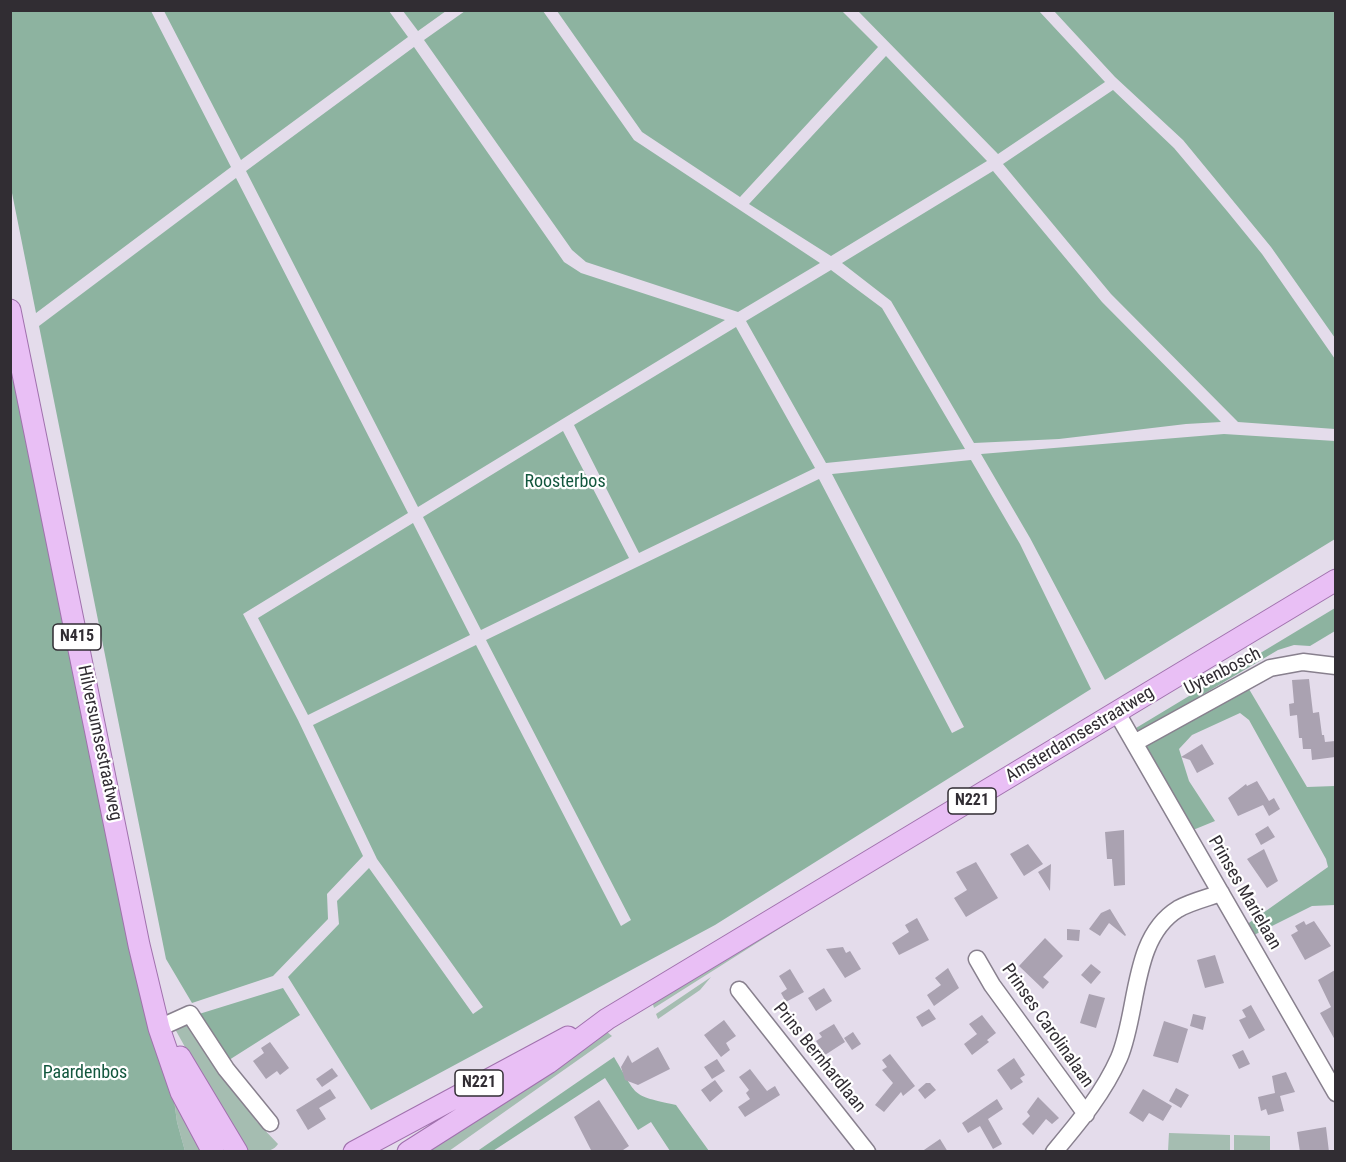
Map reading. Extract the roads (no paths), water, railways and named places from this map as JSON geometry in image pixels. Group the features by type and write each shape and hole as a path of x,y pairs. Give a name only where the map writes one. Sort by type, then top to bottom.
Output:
{"main road":[{"name":"Hilversumsestraatweg","path":"10,310 144,964 181,1092 213,1152"},
{"name":"Amsterdamsestraatweg","path":"408,1152 548,1063 607,1019 1335,580"},
{"name":"Amsterdamsestraatweg","path":"354,1152 541,1049 607,1019"},
{"name":"Hilversumsestraatweg","path":"163,1026 237,1152"}],"street":[{"name":"Uytenbosch","path":"1136,742 1270,668 1303,663 1335,666"},
{"name":"Prinses Marielaan","path":"1118,712 1335,1093"},
{"name":"Prinses Carolinalaan","path":"1054,1152 1086,1114 1119,1057 1134,1008 1146,945 1158,925 1179,908 1221,893"},
{"name":"Prinses Carolinalaan","path":"977,959 992,985 1086,1114"},
{"name":"Prins Bernhardlaan","path":"739,990 867,1152"},
{"path":"163,1026 190,1014 226,1069 270,1123"}],"park label":[{"name":"Roosterbos","path":"565,482"},
{"name":"Paardenbos","path":"85,1073"}]}
